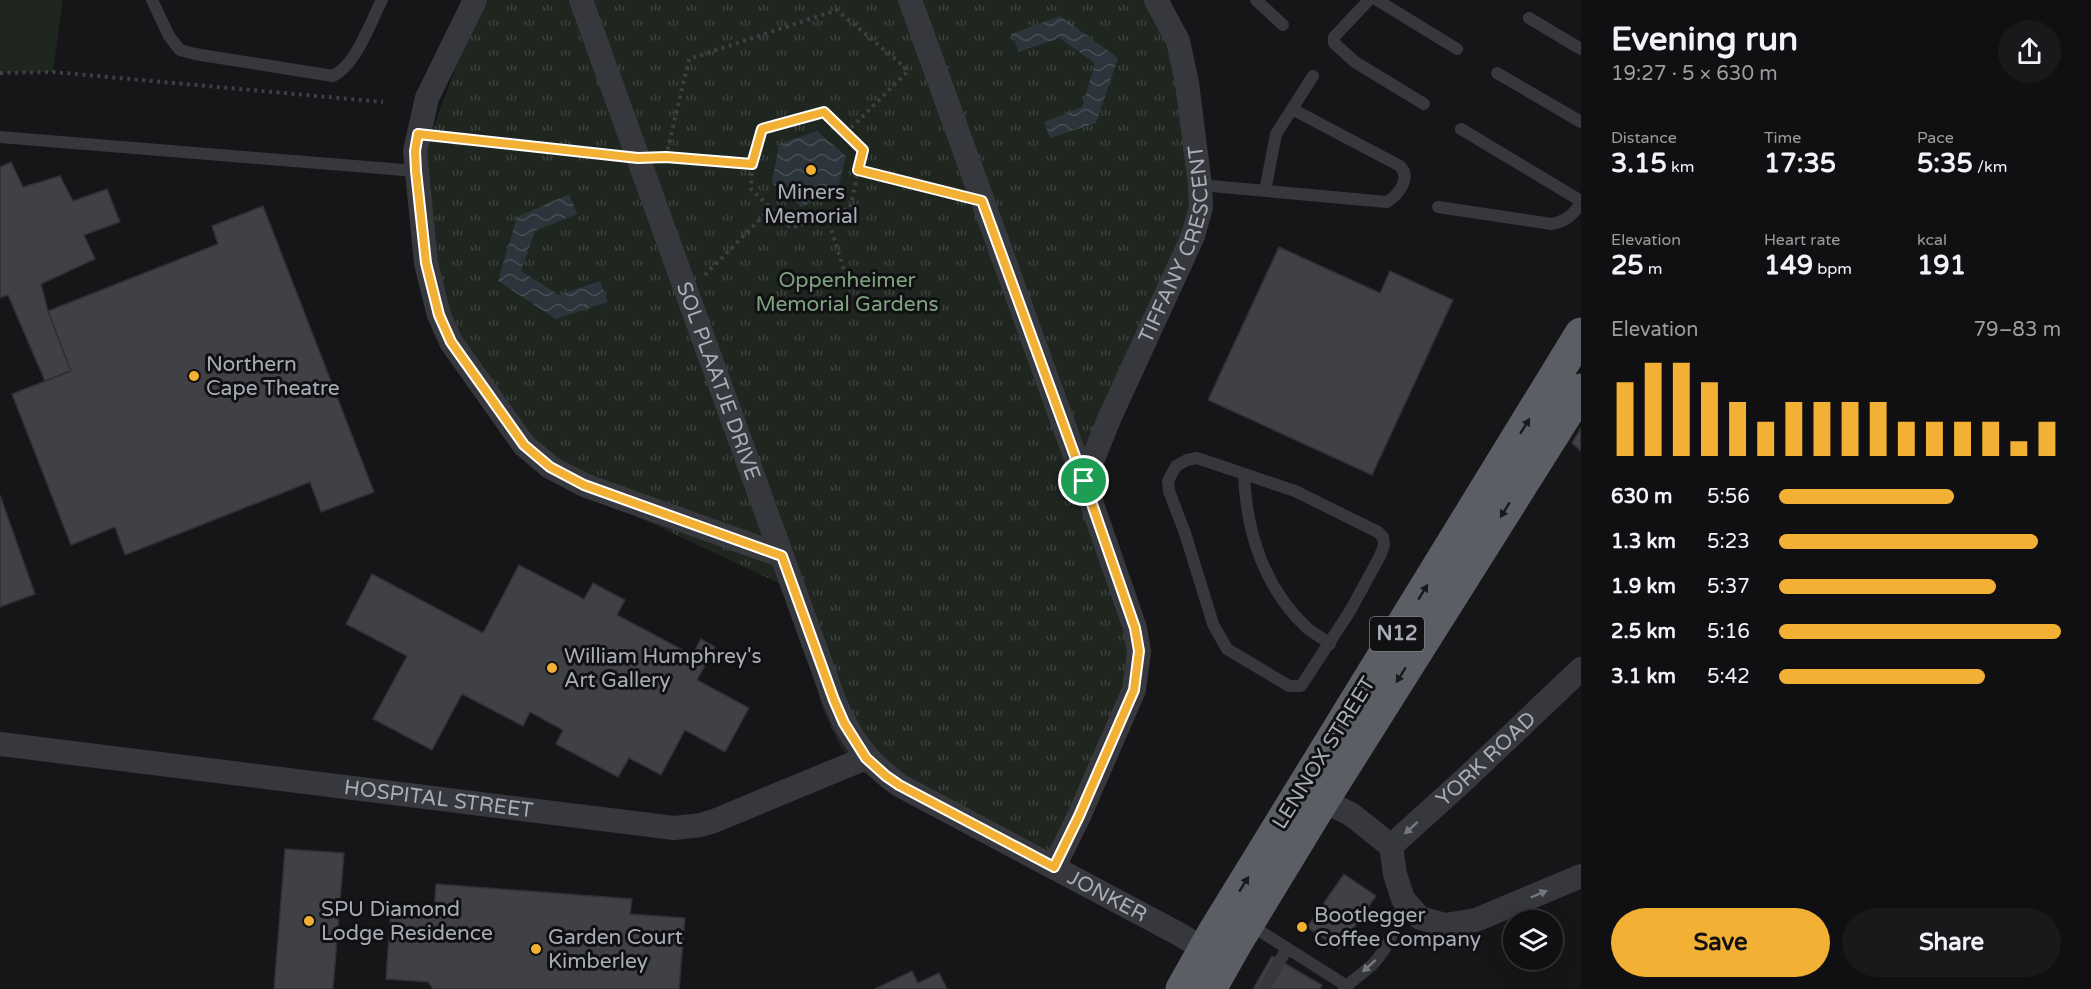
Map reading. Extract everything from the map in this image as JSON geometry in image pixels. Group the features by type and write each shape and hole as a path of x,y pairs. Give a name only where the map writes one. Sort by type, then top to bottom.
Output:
{"highway":[{"name":"LENNOX STREET","path":"1213,966 1312,794 1565,396 1581,334"},
{"name":"LENNOX STREET","path":"1182,989 1213,966 1248,923 1312,794"}],"street":[{"path":"475,0 427,98 415,151 426,263 443,327 451,342 524,445 550,467 584,485 782,556"},
{"name":"SOL PLAATJE DRIVE","path":"581,0 837,708 866,758"},
{"path":"910,0 1084,481 1135,628 1139,651 1134,690 1054,867"},
{"name":"TIFFANY CRESCENT","path":"1084,481 1109,419 1193,236 1201,207 1187,83 1178,41 1161,2"},
{"name":"YORK ROAD","path":"1391,846 1581,669"},
{"name":"HOSPITAL STREET","path":"0,744 674,828 714,821 866,758"},
{"name":"JONKER","path":"866,758 899,785 1054,867 1213,966"},
{"path":"1312,794 1352,815 1391,846 1395,874 1403,899 1420,918 1445,925 1476,920 1581,876"}],"lane":[{"path":"152,0 169,36 180,50 333,76 342,72 350,62 382,0"},
{"path":"1256,0 1283,26"},
{"path":"1369,0 1334,37 1334,43 1355,62 1424,104"},
{"path":"1377,0 1457,49"},
{"path":"1529,18 1581,49"},
{"path":"1497,73 1581,122"},
{"path":"1265,191 1275,134 1313,76"},
{"path":"1200,185 1387,202 1395,197 1405,175 1400,166 1292,109"},
{"path":"1438,207 1552,224 1572,216 1581,202 1461,129"},
{"path":"0,137 416,171"},
{"path":"1197,458 1295,491 1378,532 1383,537 1384,545 1380,556 1330,644 1306,681 1301,686 1295,687 1289,686 1227,649 1213,624 1185,533 1169,491 1168,481 1176,466 1197,458"},
{"path":"1244,474 1249,524 1256,550 1267,573 1294,613 1308,628 1330,644"},
{"path":"1248,923 1346,988 1354,978 1371,965 1389,944 1403,899"},
{"path":"1264,989 1287,948"}],"path":[{"path":"666,157 689,59 837,10 909,71"},
{"path":"846,134 928,50"},
{"path":"0,73 53,72 383,102"},
{"path":"824,112 863,150 850,208 791,228 751,189 752,164 762,129 824,112"},
{"path":"418,134 638,158 666,157 752,164"},
{"path":"858,170 982,201"},
{"path":"688,293 771,208"},
{"path":"827,216 851,292"}],"green space":[{"path":"0,0 63,0 53,72 0,73"},
{"name":"Oppenheimer Memorial Gardens","path":"481,0 1149,0 1173,40 1197,206 1082,494 1140,663 1044,872 864,773 841,748 823,709 787,587 530,466 439,328 411,188"}],"water":[{"path":"1060,16 1118,58 1096,123 1050,138 1044,122 1082,107 1095,63 1059,38 1019,52 1011,34"},
{"path":"817,131 846,156 837,192 801,207 772,183 779,144"},
{"path":"569,194 577,214 535,231 521,271 559,295 600,281 608,302 556,319 498,281 517,217"}],"building":[{"path":"11,162 23,187 60,176 73,201 107,189 120,222 84,235 95,259 41,284 48,311 71,371 45,381 8,295 0,298 0,167"},
{"name":"Northern Cape Theatre","path":"263,206 374,492 321,512 310,482 125,555 115,527 71,545 12,394 71,371 48,311 218,244 212,226"},
{"path":"1279,247 1380,293 1390,271 1453,300 1372,475 1208,400"},
{"path":"1581,428 1581,451 1572,443"},
{"path":"0,495 35,594 0,607"},
{"name":"William Humphrey's Art Gallery","path":"519,565 584,599 593,583 625,600 617,615 692,655 701,639 715,647 697,680 749,708 725,752 685,730 661,775 629,758 618,777 556,744 563,730 530,712 523,726 462,694 432,750 373,719 407,656 346,624 372,574 483,633"},
{"name":"SPU Diamond Lodge Residence","path":"285,849 344,853 333,989 274,989"},
{"path":"1344,874 1376,896 1339,949 1307,927"},
{"name":"Garden Court Kimberley","path":"436,884 632,899 630,914 685,918 679,989 433,989 428,982 386,979 391,908 434,912"},
{"path":"1272,956 1322,985 1320,989 1253,989"},
{"path":"912,971 918,983 939,973 947,989 875,989"}],"place":[{"name":"Miners Memorial","path":"811,170"},
{"name":"Northern Cape Theatre","path":"194,376"},
{"name":"William Humphrey's Art Gallery","path":"552,668"},
{"name":"SPU Diamond Lodge Residence","path":"309,921"},
{"name":"Bootlegger Coffee Company","path":"1302,927"},
{"name":"Garden Court Kimberley","path":"536,949"}],"route":[{"path":"824,112 863,150 858,170 982,201 1084,481 1135,628 1139,651 1138,670 1134,690 1054,867 899,785 866,758 844,723 834,700 782,556 584,485 550,467 524,445 451,342 443,327 426,263 416,171 415,151 418,134 638,158 666,157 752,164 762,129 824,112"}]}
